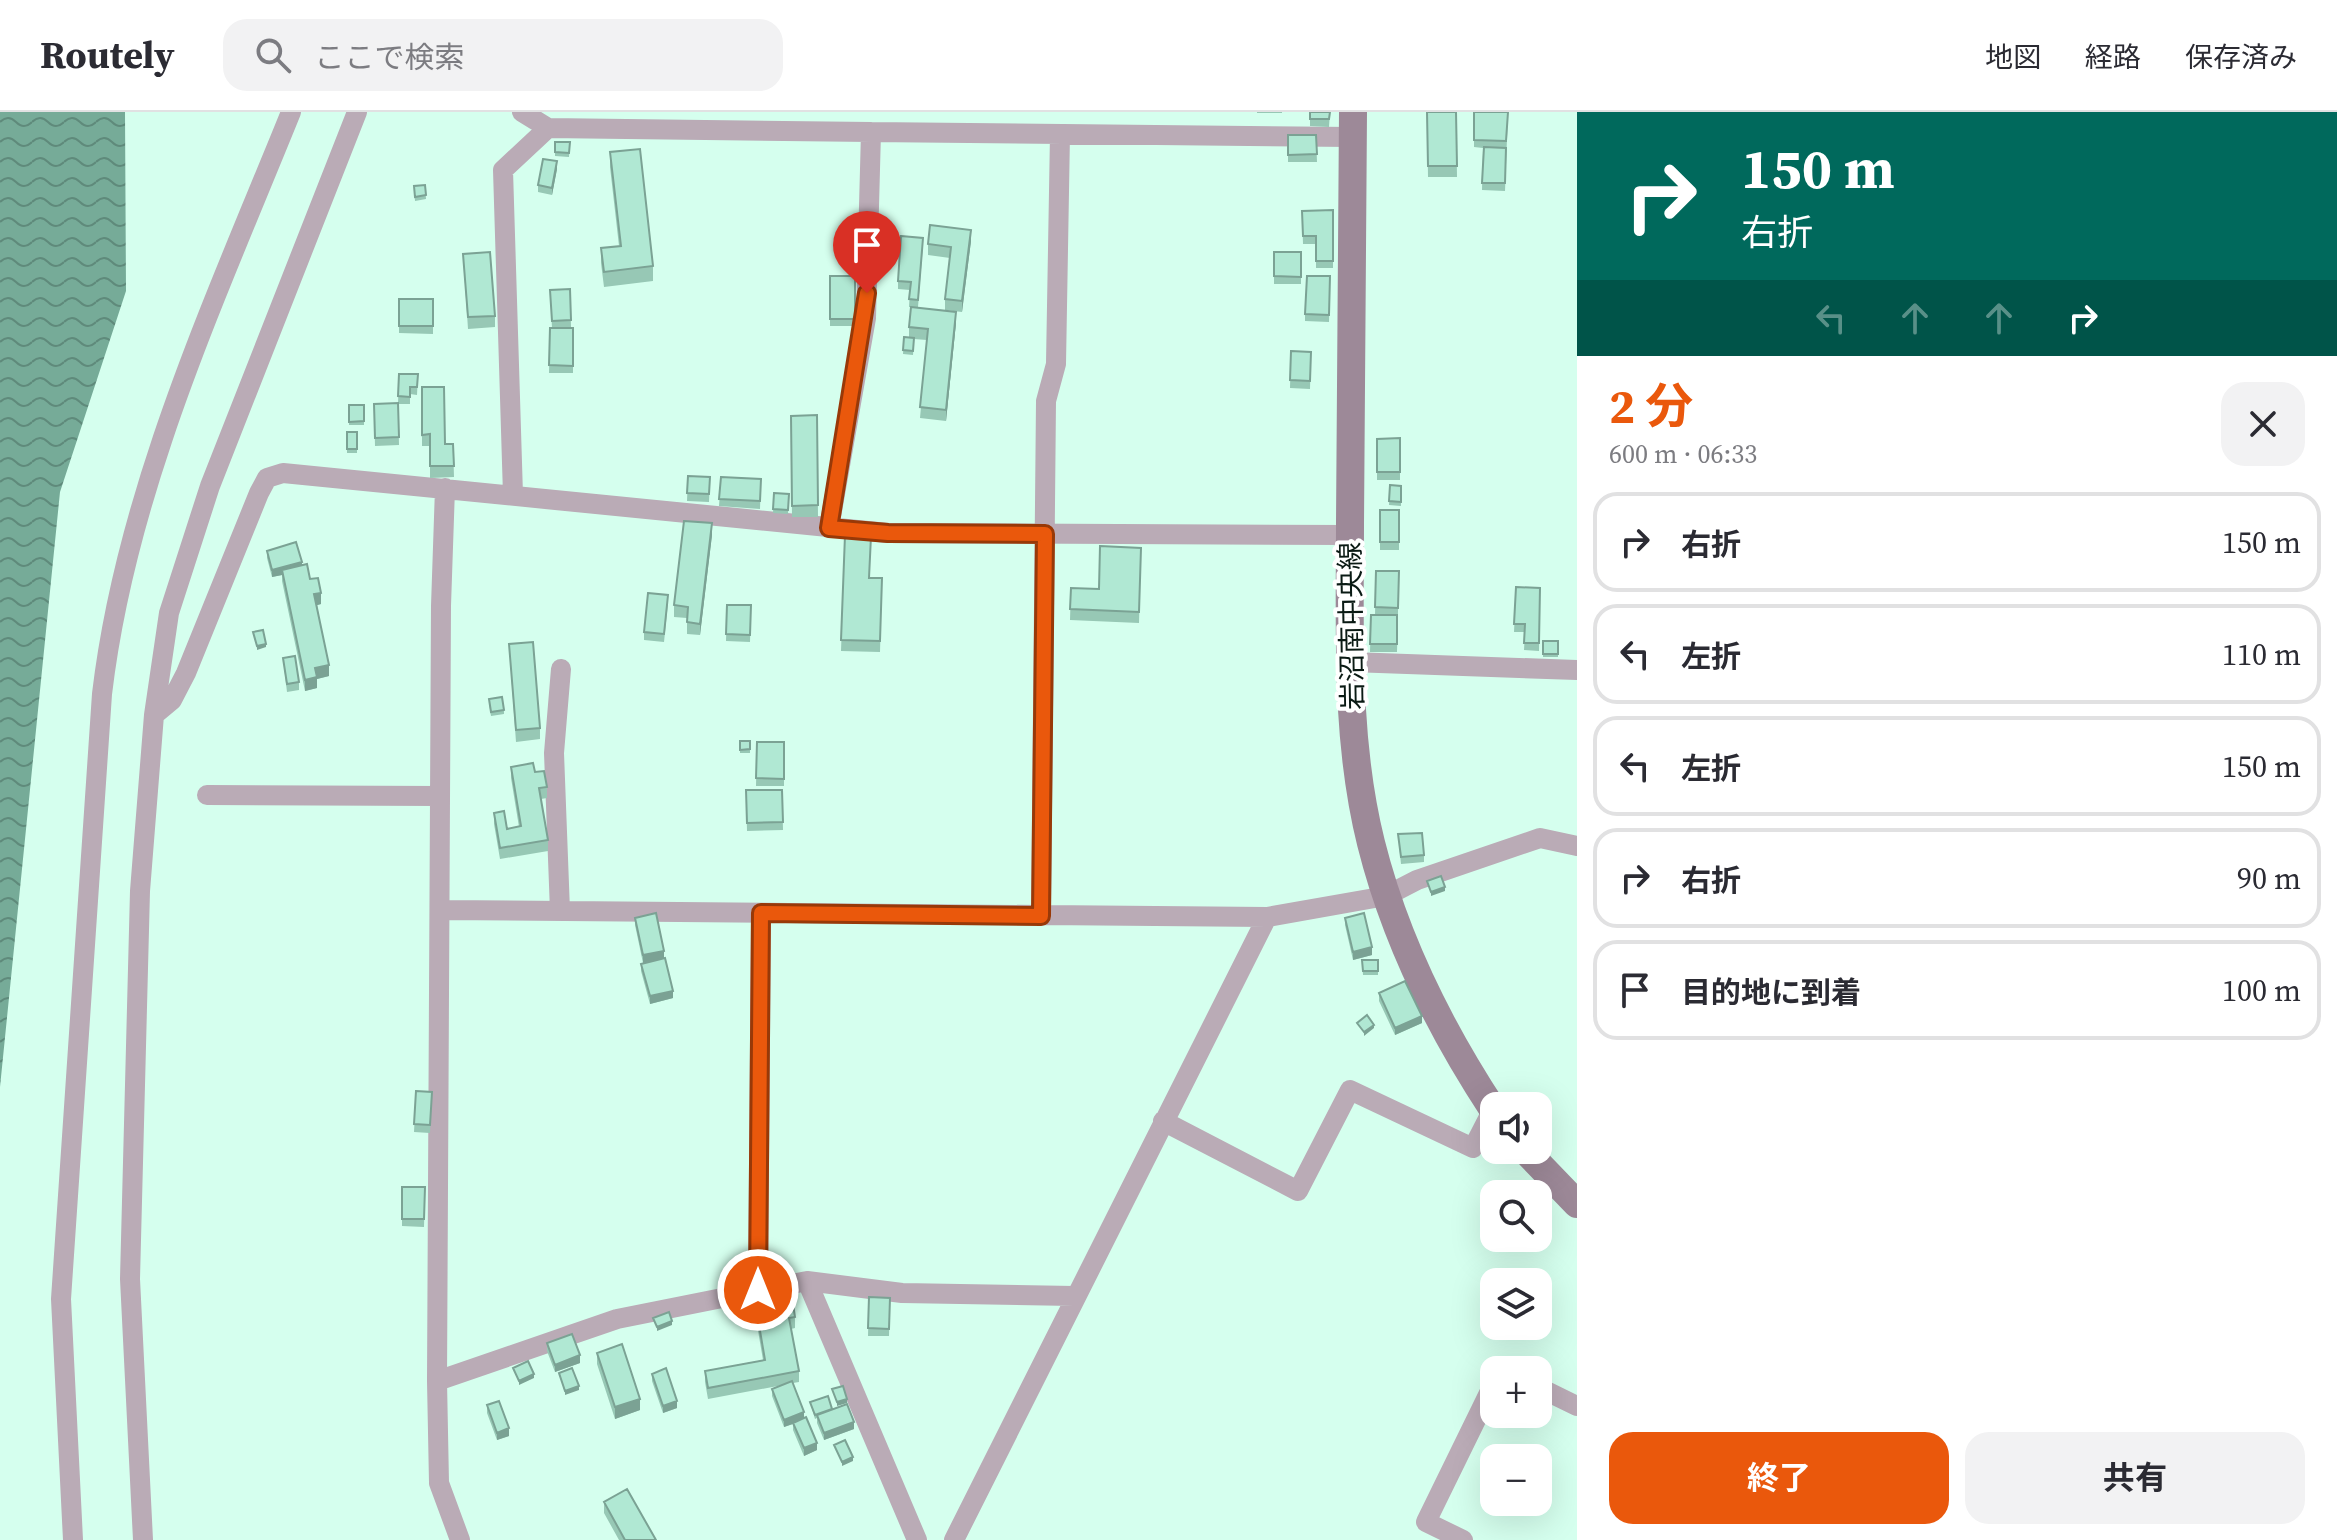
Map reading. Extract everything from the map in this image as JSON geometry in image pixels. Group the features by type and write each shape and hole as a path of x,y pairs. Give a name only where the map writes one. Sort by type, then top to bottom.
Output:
{"street":[{"path":"73,1540 61,1299 102,694 111,618 130,541 198,344 291,112"},
{"path":"143,1540 130,1279 140,891 154,715 169,613 210,486 357,112"},
{"path":"522,112 548,128 871,132 900,122 1060,134 1352,124"},
{"name":"岩沼南中央線","path":"1352,124 1351,662 1360,787 1386,896 1444,1031 1482,1092"},
{"path":"513,495 503,170 548,128"},
{"path":"829,528 866,318 871,132"},
{"path":"1041,916 1046,401 1056,364 1060,134"},
{"path":"154,715 172,700 186,673 267,478 283,473 888,533 1350,535"},
{"path":"445,488 437,1381 439,1483 460,1540"},
{"path":"1351,662 1577,670"},
{"path":"560,911 554,753 561,669"},
{"path":"207,795 440,796"},
{"path":"441,910 1267,917 1386,896 1417,880 1540,838 1577,846"},
{"path":"758,1290 761,913"},
{"path":"954,1540 1267,917"},
{"path":"1163,1121 1298,1191 1350,1090 1473,1148 1480,1135"},
{"path":"1538,1164 1577,1204"},
{"path":"437,1381 617,1319 807,1281 902,1293 1074,1296"},
{"path":"807,1281 917,1540"},
{"path":"1552,1394 1577,1406"},
{"path":"1463,1540 1426,1522 1480,1412"}],"water":[{"path":"0,112 125,112 126,291 60,492 0,1087"}],"building":[{"path":"1310,112 1330,112 1329,119 1310,119"},
{"path":"1427,112 1456,112 1457,166 1428,166"},
{"path":"1474,112 1508,112 1506,141 1474,140"},
{"path":"1288,135 1316,135 1317,154 1288,155"},
{"path":"555,142 570,142 569,153 555,152"},
{"path":"1484,147 1506,148 1505,183 1482,183"},
{"path":"640,149 653,266 604,272 601,248 621,246 610,152"},
{"path":"543,159 557,161 552,188 538,185"},
{"path":"425,185 426,195 415,197 414,186"},
{"path":"1333,210 1333,261 1316,261 1316,236 1303,236 1302,211"},
{"path":"930,225 971,230 962,301 945,299 951,247 928,244"},
{"path":"901,236 923,238 918,300 909,299 911,282 898,281"},
{"path":"490,252 495,316 468,317 463,254"},
{"path":"1274,252 1301,252 1301,277 1274,276"},
{"path":"830,276 855,276 855,319 830,319"},
{"path":"1307,276 1330,276 1329,315 1305,314"},
{"path":"570,289 571,320 552,321 550,290"},
{"path":"399,299 433,299 433,326 399,326"},
{"path":"911,307 956,312 946,410 920,407 928,329 909,327"},
{"path":"550,328 573,328 573,366 549,365"},
{"path":"904,337 914,338 913,351 903,350"},
{"path":"1291,351 1311,352 1310,381 1290,380"},
{"path":"399,374 418,374 417,387 410,387 410,397 398,396"},
{"path":"422,387 444,387 445,444 453,444 454,466 430,466 430,434 422,435"},
{"path":"398,403 399,437 375,438 374,404"},
{"path":"349,405 364,405 364,421 349,422"},
{"path":"817,415 818,505 792,506 791,416"},
{"path":"347,432 357,432 357,449 347,449"},
{"path":"1400,438 1400,472 1377,472 1377,439"},
{"path":"688,476 710,477 709,494 687,493"},
{"path":"721,477 761,479 760,501 719,499"},
{"path":"1390,485 1401,486 1401,502 1389,501"},
{"path":"774,493 789,494 788,510 773,509"},
{"path":"1380,510 1399,510 1399,542 1380,542"},
{"path":"684,521 712,523 700,624 687,622 688,607 674,605"},
{"path":"845,535 871,536 869,578 882,578 880,641 841,640"},
{"path":"296,542 302,562 272,570 267,551"},
{"path":"1100,546 1141,548 1139,612 1070,609 1071,588 1099,589"},
{"path":"307,564 310,579 318,578 321,593 314,594 329,665 315,668 317,677 305,680 282,570"},
{"path":"1376,571 1399,571 1398,608 1375,607"},
{"path":"1516,587 1540,588 1539,643 1524,643 1525,624 1514,624"},
{"path":"648,593 668,595 664,634 644,632"},
{"path":"727,605 751,605 750,635 726,634"},
{"path":"1371,615 1397,615 1397,644 1370,644"},
{"path":"263,630 266,644 257,646 253,632"},
{"path":"1543,641 1558,641 1558,654 1543,654"},
{"path":"533,642 540,728 516,730 509,644"},
{"path":"295,656 299,682 287,684 283,658"},
{"path":"502,697 504,710 491,712 489,699"},
{"path":"740,741 750,741 750,749 740,750"},
{"path":"757,742 784,742 784,779 756,778"},
{"path":"533,763 535,772 544,771 547,787 539,788 548,840 500,848 494,813 504,811 507,829 521,826 511,767"},
{"path":"746,790 782,790 783,822 747,823"},
{"path":"1422,833 1424,855 1401,857 1398,834"},
{"path":"1441,876 1445,887 1431,892 1427,881"},
{"path":"656,913 664,951 643,955 635,918"},
{"path":"1364,913 1372,947 1353,952 1345,918"},
{"path":"665,958 673,991 650,996 641,964"},
{"path":"1362,960 1378,960 1378,971 1363,971"},
{"path":"1405,981 1422,1016 1395,1028 1379,993"},
{"path":"1367,1015 1374,1025 1364,1032 1357,1023"},
{"path":"416,1091 432,1092 430,1125 414,1124"},
{"path":"402,1187 425,1187 424,1219 402,1219"},
{"path":"780,1291 782,1306 793,1304 795,1317 789,1318 799,1371 708,1388 705,1371 765,1360 754,1296"},
{"path":"869,1297 890,1298 889,1329 868,1328"},
{"path":"669,1312 672,1321 657,1327 653,1318"},
{"path":"572,1334 580,1355 555,1365 547,1343"},
{"path":"622,1344 640,1399 615,1407 597,1353"},
{"path":"528,1361 534,1374 519,1381 513,1368"},
{"path":"572,1368 579,1386 565,1391 559,1373"},
{"path":"666,1368 677,1401 663,1406 652,1374"},
{"path":"792,1381 804,1412 784,1420 772,1389"},
{"path":"843,1386 847,1399 837,1402 832,1389"},
{"path":"828,1396 832,1409 815,1415 810,1402"},
{"path":"499,1401 509,1428 497,1433 487,1405"},
{"path":"847,1404 854,1422 824,1433 817,1415"},
{"path":"806,1417 817,1443 804,1448 793,1423"},
{"path":"845,1440 853,1457 842,1462 834,1445"},
{"path":"627,1489 656,1540 625,1540 604,1502"}],"route":[{"path":"758,1290 761,913 1041,916 1045,534 888,533 829,528 866,318 867,293"}]}
